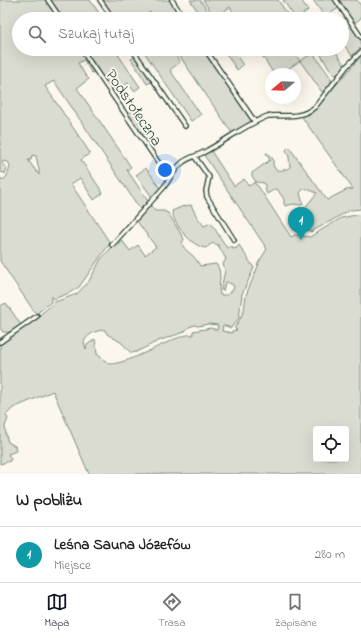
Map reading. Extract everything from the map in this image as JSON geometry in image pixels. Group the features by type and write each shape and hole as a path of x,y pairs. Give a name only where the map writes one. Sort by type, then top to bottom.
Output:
{"street":[{"path":"48,0 56,12"},
{"path":"100,0 108,12"},
{"path":"172,0 180,12"},
{"path":"336,0 344,12"},
{"path":"349,19 361,37"},
{"path":"112,245 164,187 169,178 184,162 268,116 295,116 309,112 315,107 347,66 361,52"},
{"name":"Podstołeczna","path":"86,56 169,178"},
{"path":"137,56 185,126"},
{"path":"210,56 255,122"},
{"path":"195,156 209,177 206,191 210,203 234,240"},
{"path":"0,336 2,341 37,316"}],"shaded area":[{"path":"0,0 46,0 54,12 12,12 12,56 84,56 94,72 91,72 84,60 78,63 89,79 77,88 131,167 127,170 148,201 140,209 54,81 45,86 90,153 81,160 103,193 94,200 80,178 71,184 110,243 79,287 54,299 51,297 51,302 36,314 0,261 0,177 2,180 7,176 10,165 8,162 2,161 6,168 5,174 3,172 0,173","holes":["32,155 36,156 39,175 28,160 31,160"]},
{"path":"50,0 90,0 98,12 58,12"},
{"path":"101,0 170,0 178,12 150,12 109,12"},
{"path":"190,0 200,0 208,12 198,12"},
{"path":"203,0 278,0 286,12 233,12 230,7 223,12 211,12"},
{"path":"283,0 301,0 308,10 306,12 291,12"},
{"path":"313,0 335,0 340,7 332,12 321,12"},
{"path":"337,0 357,0 361,6 361,18 353,24 349,18 349,12 345,12"},
{"path":"351,25 361,39 361,47 352,56 349,52 349,26"},
{"path":"89,56 119,56 140,87 134,91 128,83 113,93"},
{"path":"136,56 153,81 147,84 131,59"},
{"path":"147,56 176,56 180,62 170,70 201,115 191,121"},
{"path":"180,56 209,56 252,121 232,133"},
{"path":"228,56 237,56 243,65 237,70"},
{"path":"262,56 297,56 300,61 289,68 270,68"},
{"path":"308,56 315,56 331,78 331,83 322,92 300,61"},
{"path":"321,56 339,56 345,66 340,73 336,75 333,74"},
{"path":"361,56 361,209 350,210 311,232 306,229 298,216 317,193 308,189 303,189 300,193 303,204 285,206 284,199 277,189 267,194 265,184 256,182 252,176 252,173 270,160 266,153 273,159 273,165 276,170 283,170 290,167 289,157 286,150 289,147 327,200 346,190 353,189 302,117 311,114"},
{"path":"132,111 148,135 143,138 127,114"},
{"path":"211,151 234,186 244,179 249,186 255,182 291,237 295,235 310,237 341,218 361,214 361,474 89,474 53,391 13,408 6,415 8,419 5,426 6,435 8,442 15,446 16,451 8,454 11,458 10,461 0,464 0,345 55,302 77,294 89,281 101,259 113,246 114,248 122,240 130,251 138,245 145,255 156,247 136,220 150,205 155,211 164,211 168,213 184,239 182,243 184,247 194,257 200,266 216,264 220,271 220,295 228,295 234,288 233,285 227,282 225,283 223,291 221,290 225,270 223,264 226,259 218,245 212,244 206,248 195,244 184,234 176,222 172,211 191,205 197,217 204,226 211,223 227,248 232,246 233,249 237,248 239,245 254,268 242,294 239,318 231,328 223,325 222,331 232,333 232,331 237,330 235,327 244,310 246,295 259,264 257,265 267,249 204,155","holes":["195,325 218,325 217,330 211,328 193,331 193,335 181,337 133,358 109,364 97,354 95,339 87,345 86,349 84,342 85,339 93,333 105,330 107,334 122,343 131,353 158,341 184,332 189,327"]},
{"path":"146,168 160,188 152,197 136,175"},
{"path":"6,303 21,325 13,331 3,332 0,328 0,306"}],"place":[{"name":"Leśna Sauna Józefów","path":"301,240"}]}
